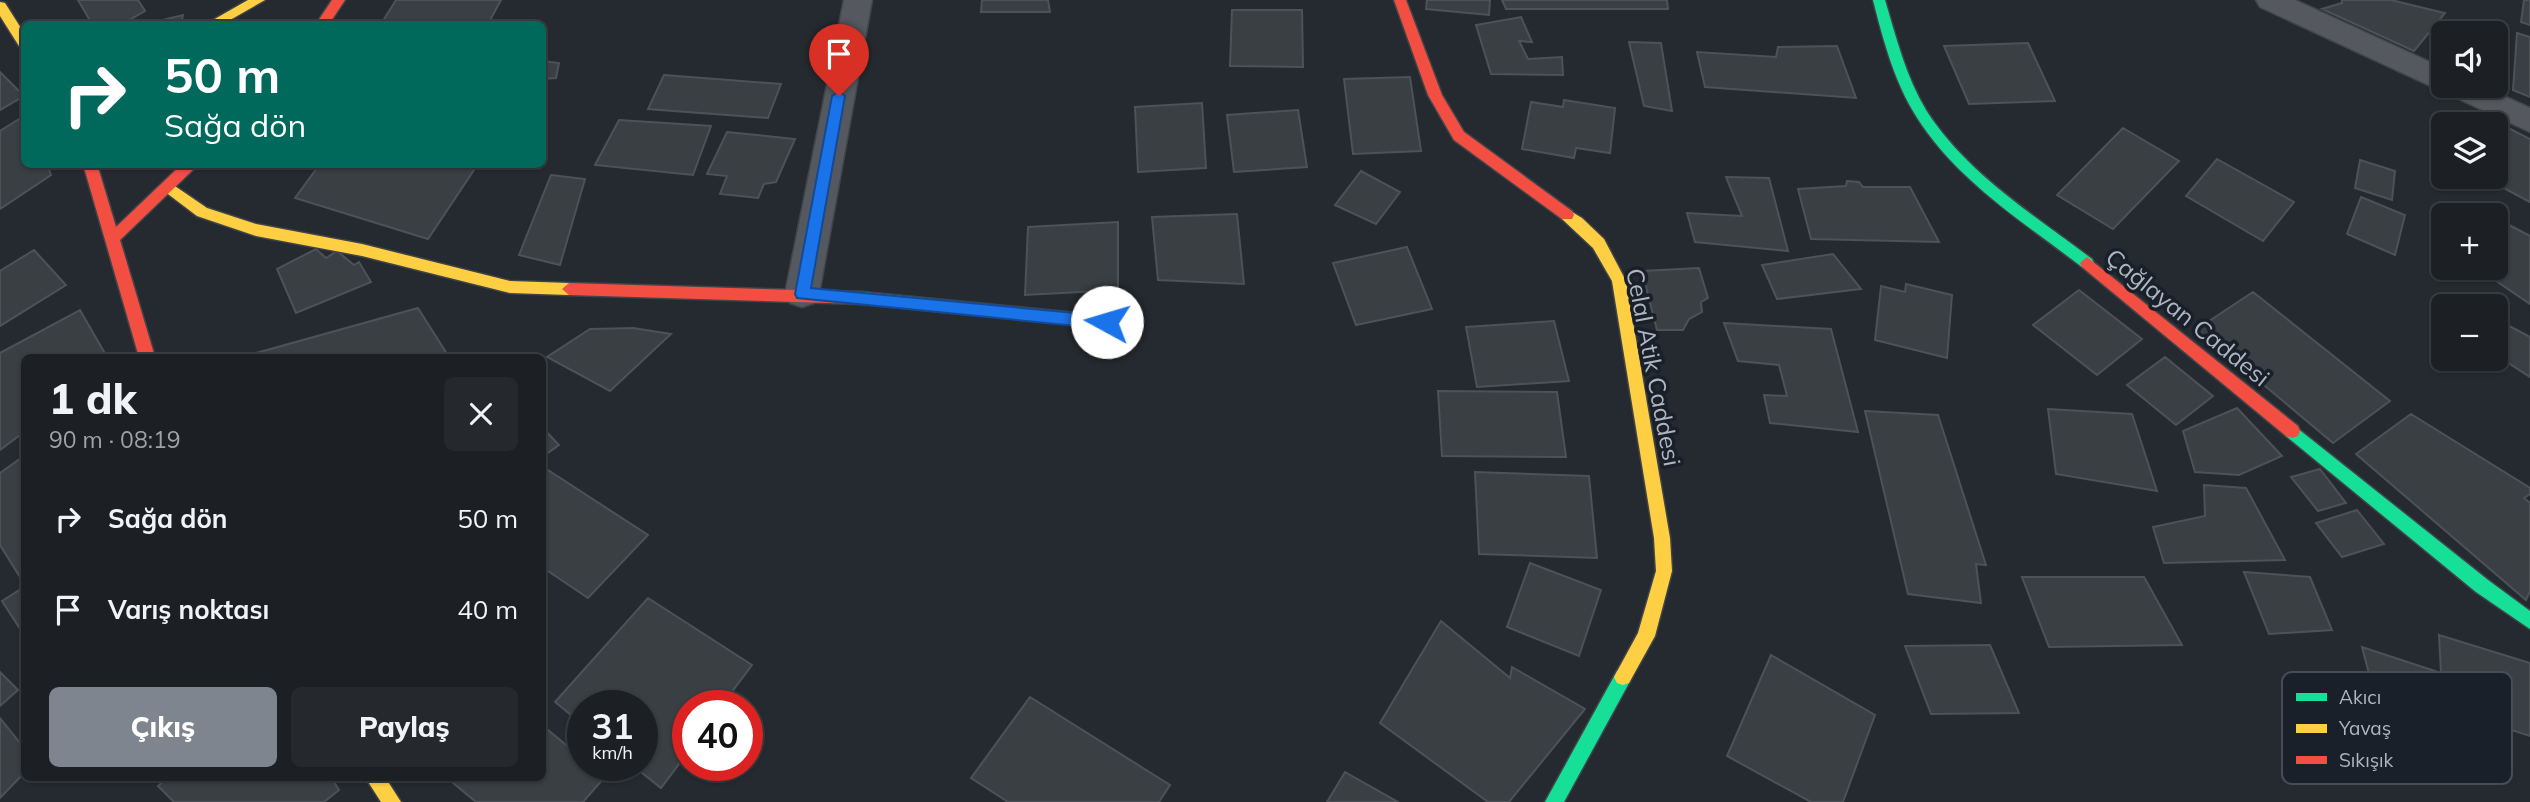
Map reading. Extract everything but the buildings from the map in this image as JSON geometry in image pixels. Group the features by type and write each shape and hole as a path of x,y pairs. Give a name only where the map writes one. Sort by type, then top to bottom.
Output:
{"street":[{"path":"219,21 258,0"},
{"path":"324,21 339,0"},
{"path":"802,294 858,0"},
{"name":"Celal Atik Caddesi","path":"1400,0 1435,95 1459,136 1591,232 1605,250 1619,281 1662,538 1664,571 1646,636 1554,802"},
{"name":"Çağlayan Caddesi","path":"1879,0 1901,67 1926,121 1956,156 2010,206 2100,274 2472,577 2530,621"},
{"path":"2270,0 2431,74"},
{"path":"0,6 21,38"},
{"path":"2481,98 2530,121"},
{"path":"91,168 146,354"},
{"path":"113,238 188,168"},
{"path":"169,187 202,212 256,230 362,250 510,288 840,296 1107,322"},
{"path":"376,781 392,802"}],"traffic: fast":[{"path":"1879,0 1907,85 1935,134 1996,194 2087,263"},
{"path":"862,298 1107,322"},
{"path":"2292,431 2482,586 2530,621"},
{"path":"1554,802 1623,677"}],"traffic: slow":[{"path":"219,21 259,0"},
{"path":"0,6 21,38"},
{"path":"169,187 202,212 256,230 362,250 510,287 569,289"},
{"path":"1567,215 1599,244 1619,281 1662,538 1664,571 1646,636 1623,677"},
{"path":"377,781 392,802"}],"traffic: jam":[{"path":"324,21 339,0"},
{"path":"1400,0 1435,95 1459,136 1567,215"},
{"path":"91,168 146,354"},
{"path":"113,238 188,168"},
{"path":"2087,263 2292,431"},
{"path":"569,289 862,298"}],"route":[{"path":"839,96 802,294 1107,322"}]}
